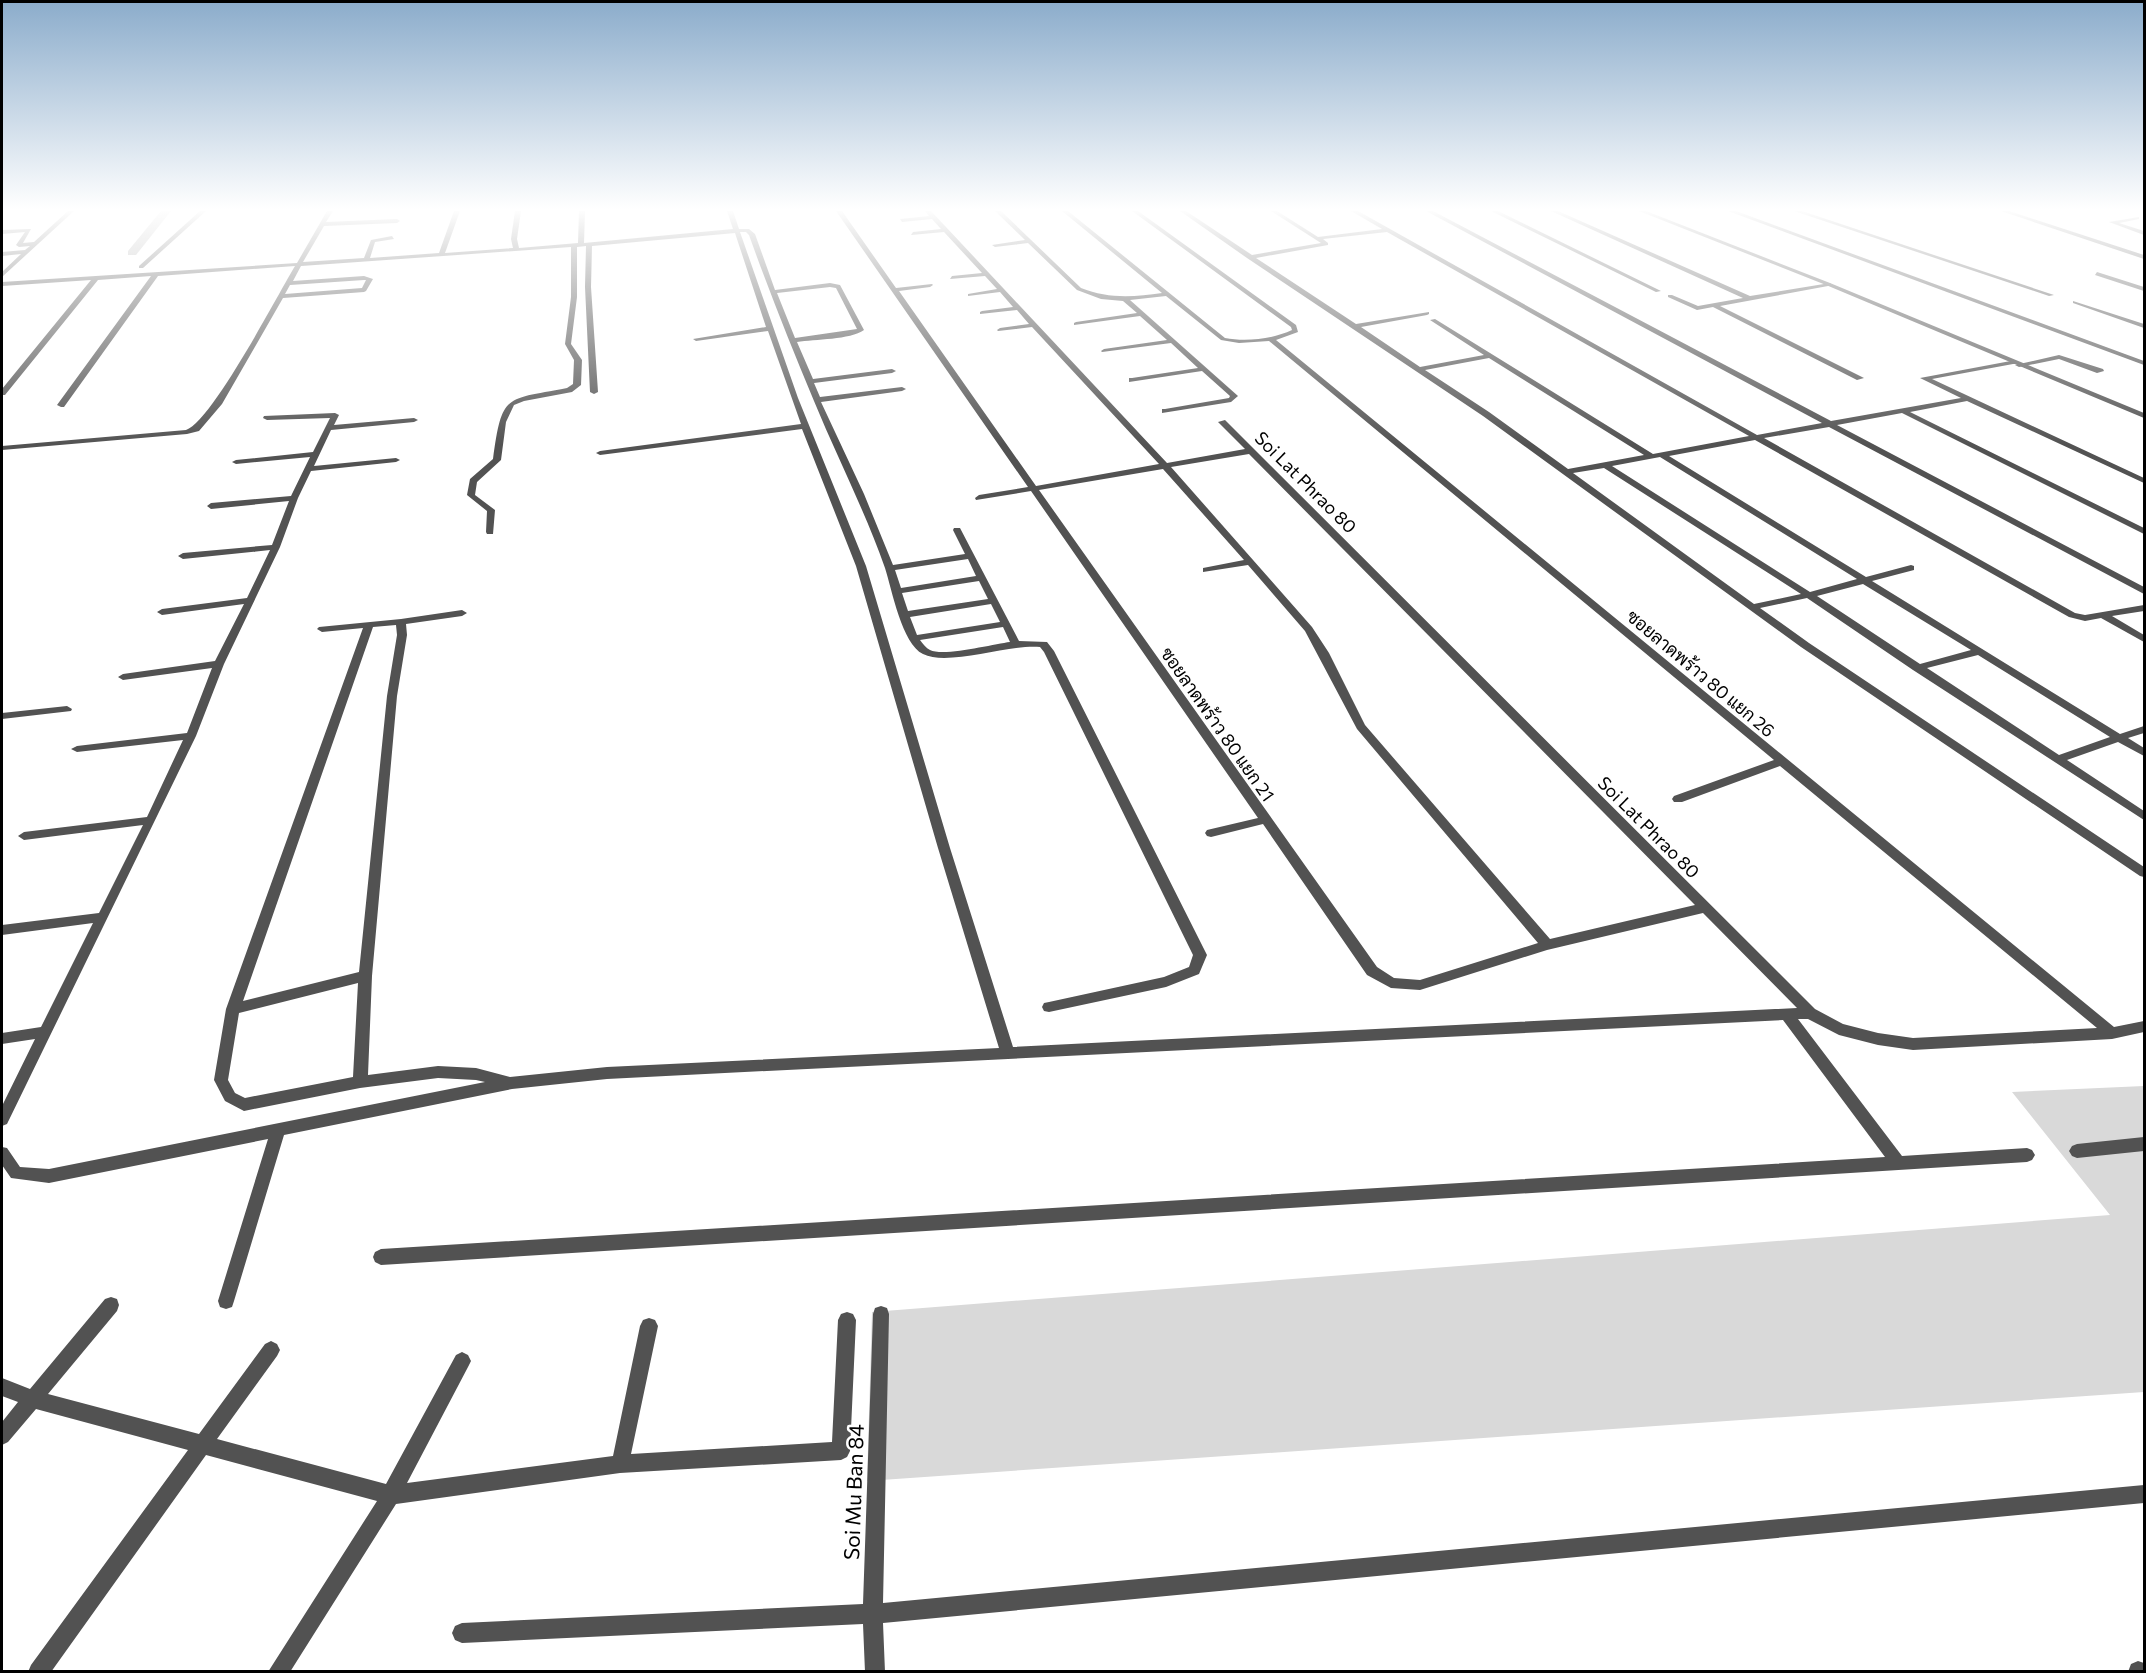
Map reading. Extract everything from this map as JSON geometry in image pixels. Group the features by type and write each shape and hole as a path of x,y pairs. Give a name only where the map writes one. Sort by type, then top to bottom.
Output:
{"street":[{"path":"2,393 87,289"},
{"path":"61,405 145,289"},
{"path":"2,448 187,432 196,429 219,402 286,289"},
{"path":"283,296 364,289"},
{"path":"490,532 491,510 485,504 475,501 471,495 473,481 497,460 502,422 508,407 522,399 575,388 578,381 578,360 568,344 575,289"},
{"path":"588,289 594,392"},
{"path":"756,289 805,426 861,566 944,848 1008,1054"},
{"path":"772,289 890,568 904,615 914,638 925,652 943,656 1015,642 1043,644 1049,651 1200,955 1194,970 1166,982 1049,1007"},
{"path":"773,292 797,289"},
{"path":"793,340 854,333 861,330 840,289"},
{"path":"894,290 901,289"},
{"path":"1079,289 1097,297 1126,300 1167,294"},
{"path":"1161,289 1223,339 1237,342 1270,338 1290,334 1296,329 1242,289"},
{"path":"1299,289 1486,414 1752,607 2145,873"},
{"path":"1493,289 2072,615 2085,618 2145,608"},
{"path":"1575,289 2145,591"},
{"path":"1654,289 1658,291"},
{"path":"1729,289 1751,299"},
{"path":"1670,296 1694,308 1716,306 1802,289"},
{"path":"1840,289 2145,416"},
{"path":"1944,289 2145,363"},
{"path":"2033,289 2051,295"},
{"name":"ซอยลาดพร้าว 80 แยก 21","path":"894,290 1372,971 1391,983 1420,985 1547,945 1704,908"},
{"path":"970,294 1002,290 1166,467 1322,647 1349,709 1361,727 1547,945"},
{"path":"1126,300 1234,398 1165,411"},
{"path":"2075,302 2145,326"},
{"path":"1716,306 1860,378"},
{"path":"982,313 1019,308"},
{"path":"1076,324 1142,314"},
{"path":"1355,326 1430,316 1491,356 1865,580 2145,753"},
{"path":"1000,330 1034,325"},
{"path":"696,339 769,329"},
{"name":"ซอยลาดพร้าว 80 แยก 26","path":"1270,338 2112,1033"},
{"path":"1104,351 1172,341"},
{"path":"1418,369 1491,356"},
{"path":"2100,371 2059,357 1924,378 2145,481"},
{"path":"1132,380 1204,369"},
{"path":"810,381 892,371"},
{"path":"818,400 903,389"},
{"path":"1566,472 1967,399"},
{"path":"1905,412 2145,531"},
{"path":"2,1120 191,736 219,664 276,547 294,498 335,415 333,413 267,418"},
{"path":"329,428 414,420"},
{"name":"Soi Lat Phrao 80","path":"1222,422 1809,1013 1839,1029 1878,1039 1913,1044 2112,1033 2145,1027"},
{"path":"600,453 805,426"},
{"path":"979,498 1250,451"},
{"path":"236,462 316,454"},
{"path":"309,469 396,460"},
{"path":"1605,465 2145,816"},
{"path":"211,506 294,498"},
{"path":"957,530 1015,642"},
{"path":"183,556 276,547"},
{"path":"890,568 971,556"},
{"path":"1206,570 1250,562"},
{"path":"1752,607 1809,596 1911,568"},
{"path":"897,591 982,578"},
{"path":"162,612 250,600"},
{"path":"904,615 994,601"},
{"path":"322,628 401,622 462,613"},
{"path":"2104,616 2145,639"},
{"path":"360,1082 365,976 392,696 402,636 401,622"},
{"path":"369,624 233,1009 221,1080 230,1097 244,1105 360,1082 438,1072 476,1074 512,1083"},
{"path":"914,638 1006,624"},
{"path":"1917,668 1979,651"},
{"path":"123,677 219,664"},
{"path":"2,716 67,709"},
{"path":"2058,759 2145,729"},
{"path":"77,749 191,736"},
{"path":"1677,799 1782,762"},
{"path":"24,836 151,820"},
{"path":"1210,833 1265,820"},
{"path":"2,930 102,917"},
{"path":"233,1009 365,976"},
{"path":"2,1153 16,1173 49,1176 512,1083 607,1073 1809,1013"},
{"path":"1786,1014 1898,1163"},
{"path":"2,1038 44,1032"},
{"path":"226,1301 278,1129"},
{"path":"2077,1151 2145,1144"},
{"path":"381,1257 2027,1155"},
{"path":"2,1436 111,1305"},
{"name":"Soi Mu Ban 84","path":"875,1671 873,1614 881,1314"},
{"path":"2,1387 33,1399 204,1443 390,1495 620,1464 841,1451 847,1320"},
{"path":"620,1464 648,1326"},
{"path":"38,1671 271,1350"},
{"path":"278,1671 390,1495 462,1362"},
{"path":"462,1633 873,1614 2145,1494"}],"shaded area":[{"path":"2144,1086 2144,1392 867,1481 872,1312 2110,1215 2012,1092"}]}
